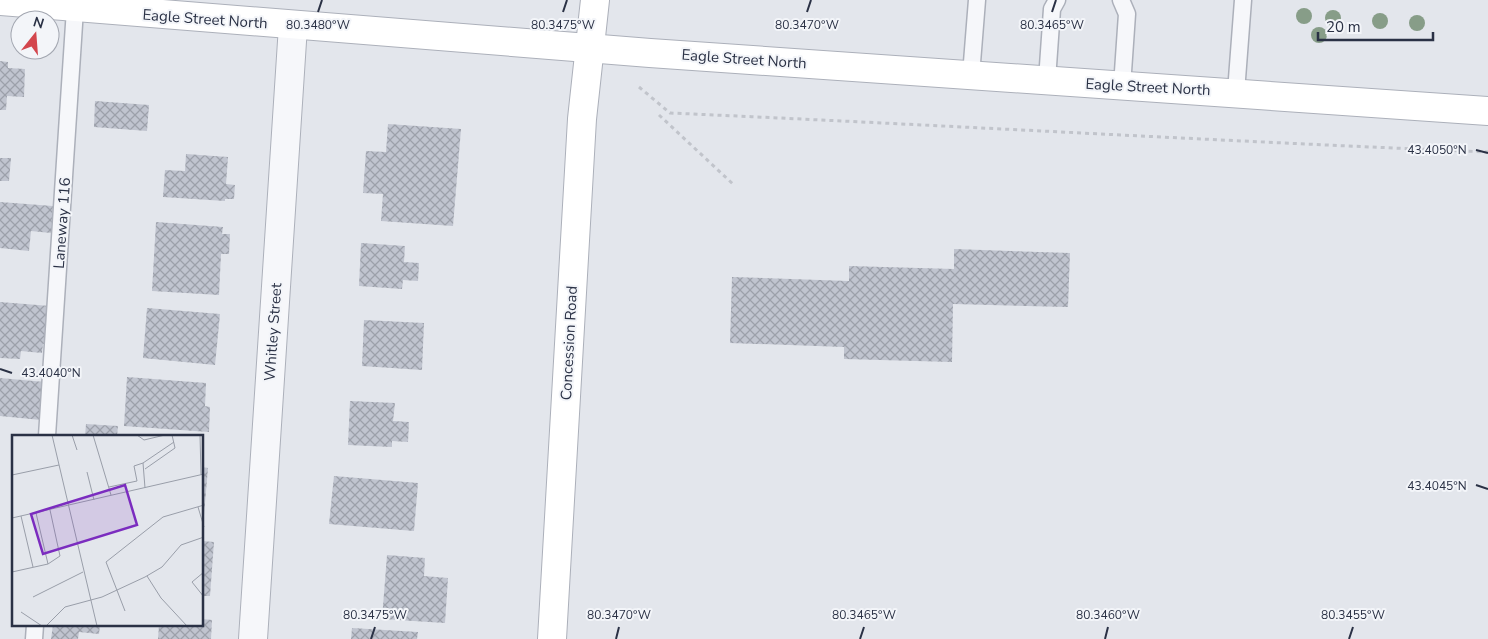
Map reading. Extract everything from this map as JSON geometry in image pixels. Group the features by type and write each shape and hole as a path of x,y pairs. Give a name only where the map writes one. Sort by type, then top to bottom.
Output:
{"main road":[{"name":"Concession Road","path":"552,639 582,119 595,0"},
{"name":"Eagle Street North","path":"0,1 76,9 590,48 1488,110"}],"street":[{"name":"Whitley Street","path":"253,639 293,26"}],"lane":[{"path":"971,75 977,0"},
{"path":"1047,80 1052,9 1057,0"},
{"path":"1121,0 1128,14 1122,86"},
{"path":"1236,92 1243,0"},
{"name":"Laneway 116","path":"47,435 76,9"},
{"path":"34,639 35,626"}],"path":[{"path":"635,84 670,113 944,125 1215,141 1488,152"},
{"path":"659,114 734,184"}],"building":[{"path":"0,61 8,62 8,68 25,69 24,97 7,96 6,110 0,110"},
{"path":"95,101 149,105 147,131 94,127"},
{"path":"388,124 461,129 453,226 381,221 383,194 363,193 366,151 386,152"},
{"path":"186,154 228,157 226,184 235,185 234,199 225,199 225,201 163,197 165,170 185,171"},
{"path":"0,158 11,158 9,181 0,181"},
{"path":"0,202 53,206 51,233 31,231 29,251 0,248"},
{"path":"156,222 223,227 222,234 230,234 229,254 221,254 219,295 152,291"},
{"path":"361,243 405,246 404,262 419,263 418,281 403,280 402,289 359,286"},
{"path":"954,249 1070,253 1068,307 953,304 952,362 844,359 844,347 730,343 732,277 849,281 849,266 954,269"},
{"path":"0,302 50,306 47,344 43,344 42,353 21,351 20,359 0,358"},
{"path":"147,308 220,314 215,365 143,358"},
{"path":"364,320 424,323 422,370 362,366"},
{"path":"127,377 206,383 205,406 210,407 209,432 124,426"},
{"path":"0,378 45,382 41,420 0,416"},
{"path":"350,401 395,403 393,421 409,422 408,442 392,441 392,447 348,445"},
{"path":"86,424 118,426 117,435 85,435"},
{"path":"204,467 208,468 204,515"},
{"path":"334,476 418,483 414,531 329,524"},
{"path":"204,541 214,542 210,596 204,596"},
{"path":"387,555 425,558 424,576 448,578 445,623 382,619"},
{"path":"204,619 212,620 211,639 158,639 159,626 204,626"},
{"path":"53,626 100,626 99,634 79,632 78,639 51,639"},
{"path":"352,628 418,632 417,639 351,639"}]}
